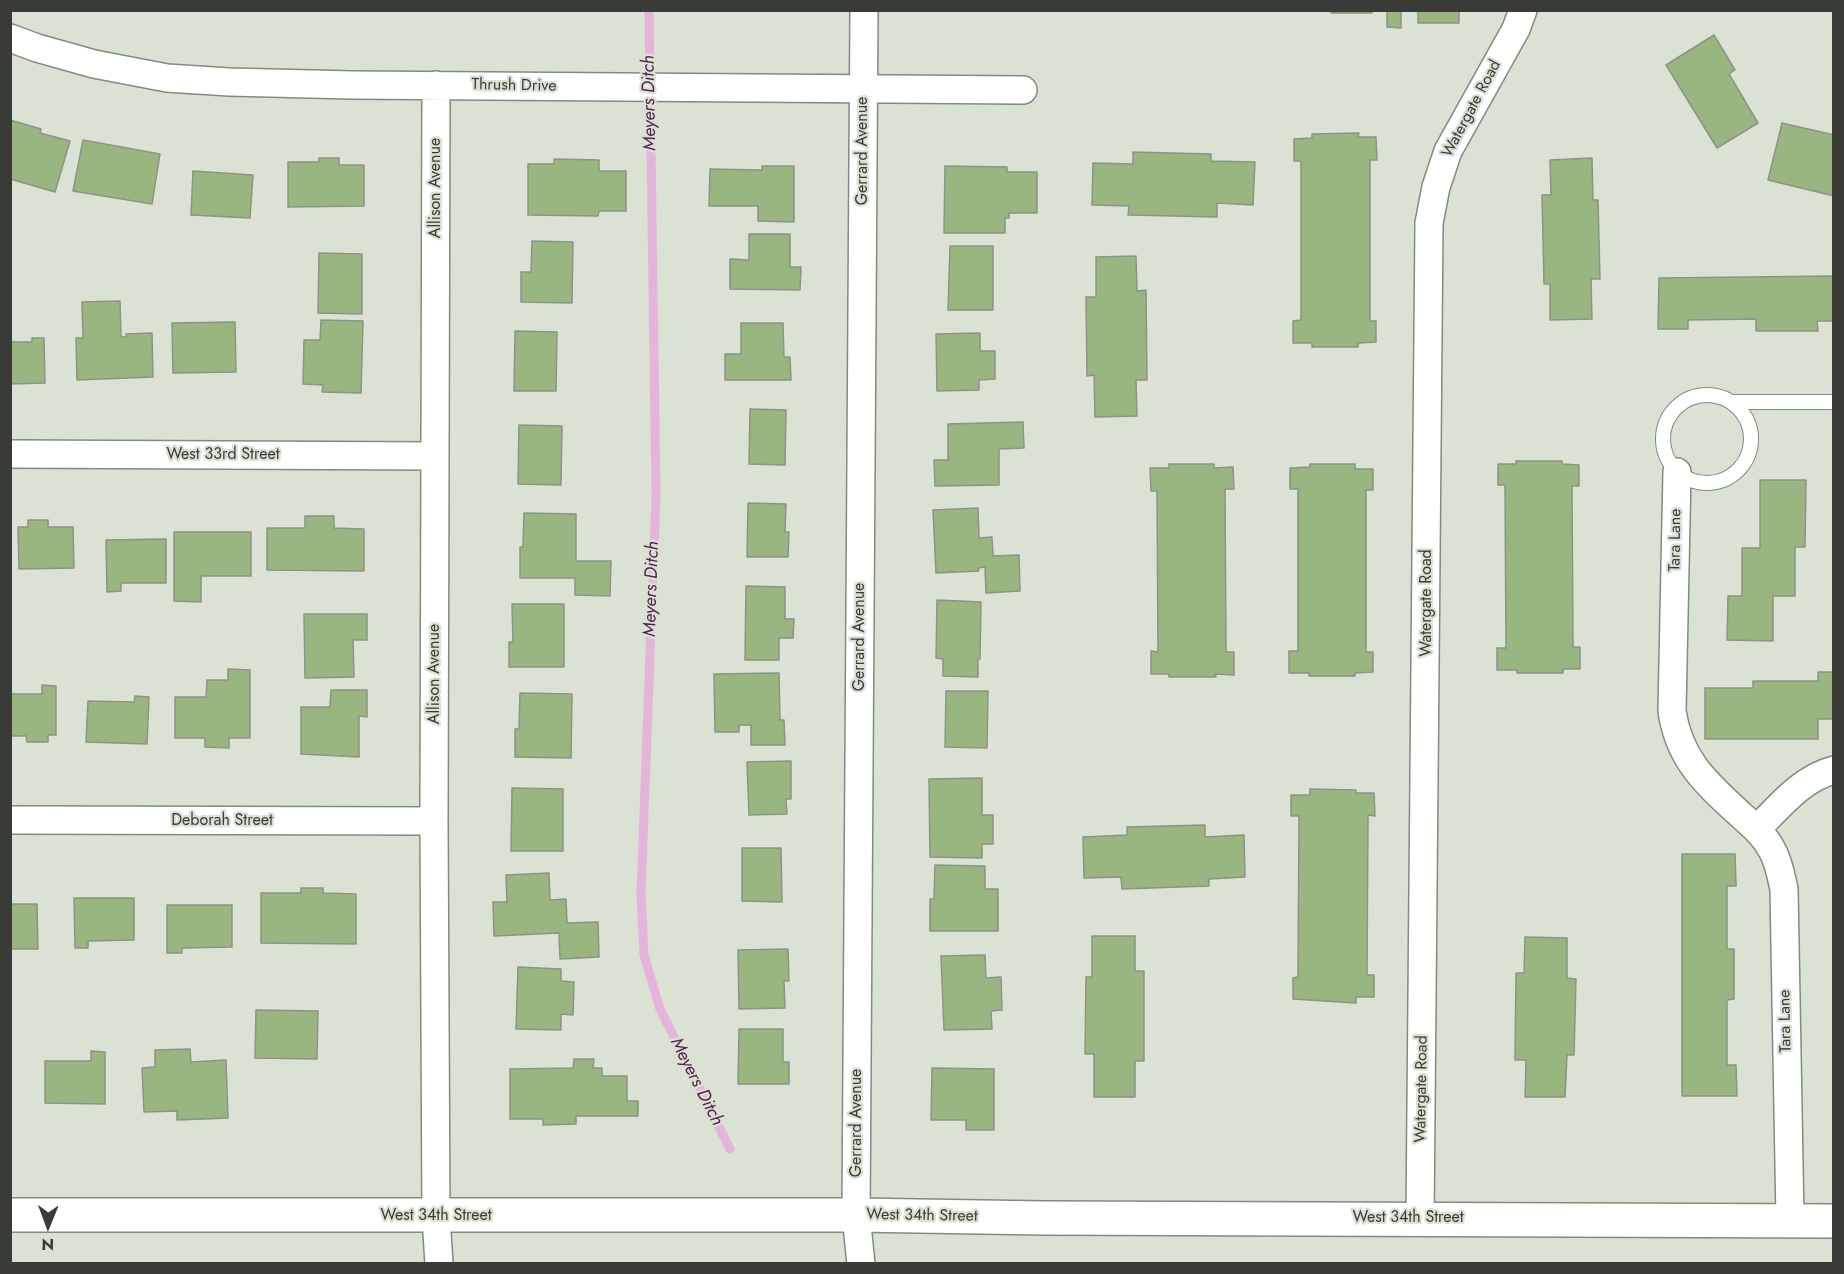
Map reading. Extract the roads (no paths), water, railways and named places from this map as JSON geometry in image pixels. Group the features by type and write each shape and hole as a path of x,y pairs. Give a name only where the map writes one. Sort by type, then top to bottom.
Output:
{"street":[{"name":"Gerrard Avenue","path":"861,1263 856,1215 864,10"},
{"name":"Watergate Road","path":"1420,1218 1429,223 1436,188 1448,152 1523,10"},
{"name":"Thrush Drive","path":"10,38 94,64 167,78 229,82 1023,90"},
{"name":"Allison Avenue","path":"436,85 434,821 436,1216 439,1263"},
{"name":"West 33rd Street","path":"10,454 435,456"},
{"name":"Tara Lane","path":"1677,472 1674,721 1679,741 1697,772 1710,787 1757,829 1772,848 1784,889 1790,1221"},
{"path":"1757,829 1798,788 1813,778 1833,770"},
{"name":"Deborah Street","path":"10,820 434,821"},
{"name":"West 34th Street","path":"10,1215 856,1215 1044,1218 1833,1221"}],"lane":[{"path":"1703,394 1718,396 1732,402 1743,412 1750,426 1751,448 1741,468 1731,477 1717,483 1702,483 1677,472 1668,460 1663,447 1663,433 1667,419 1676,407 1688,398 1703,394"},
{"path":"1732,402 1833,402"}],"waterway":[{"name":"Meyers Ditch","path":"649,10 656,495 641,893 644,955 660,1009 730,1149"}]}
